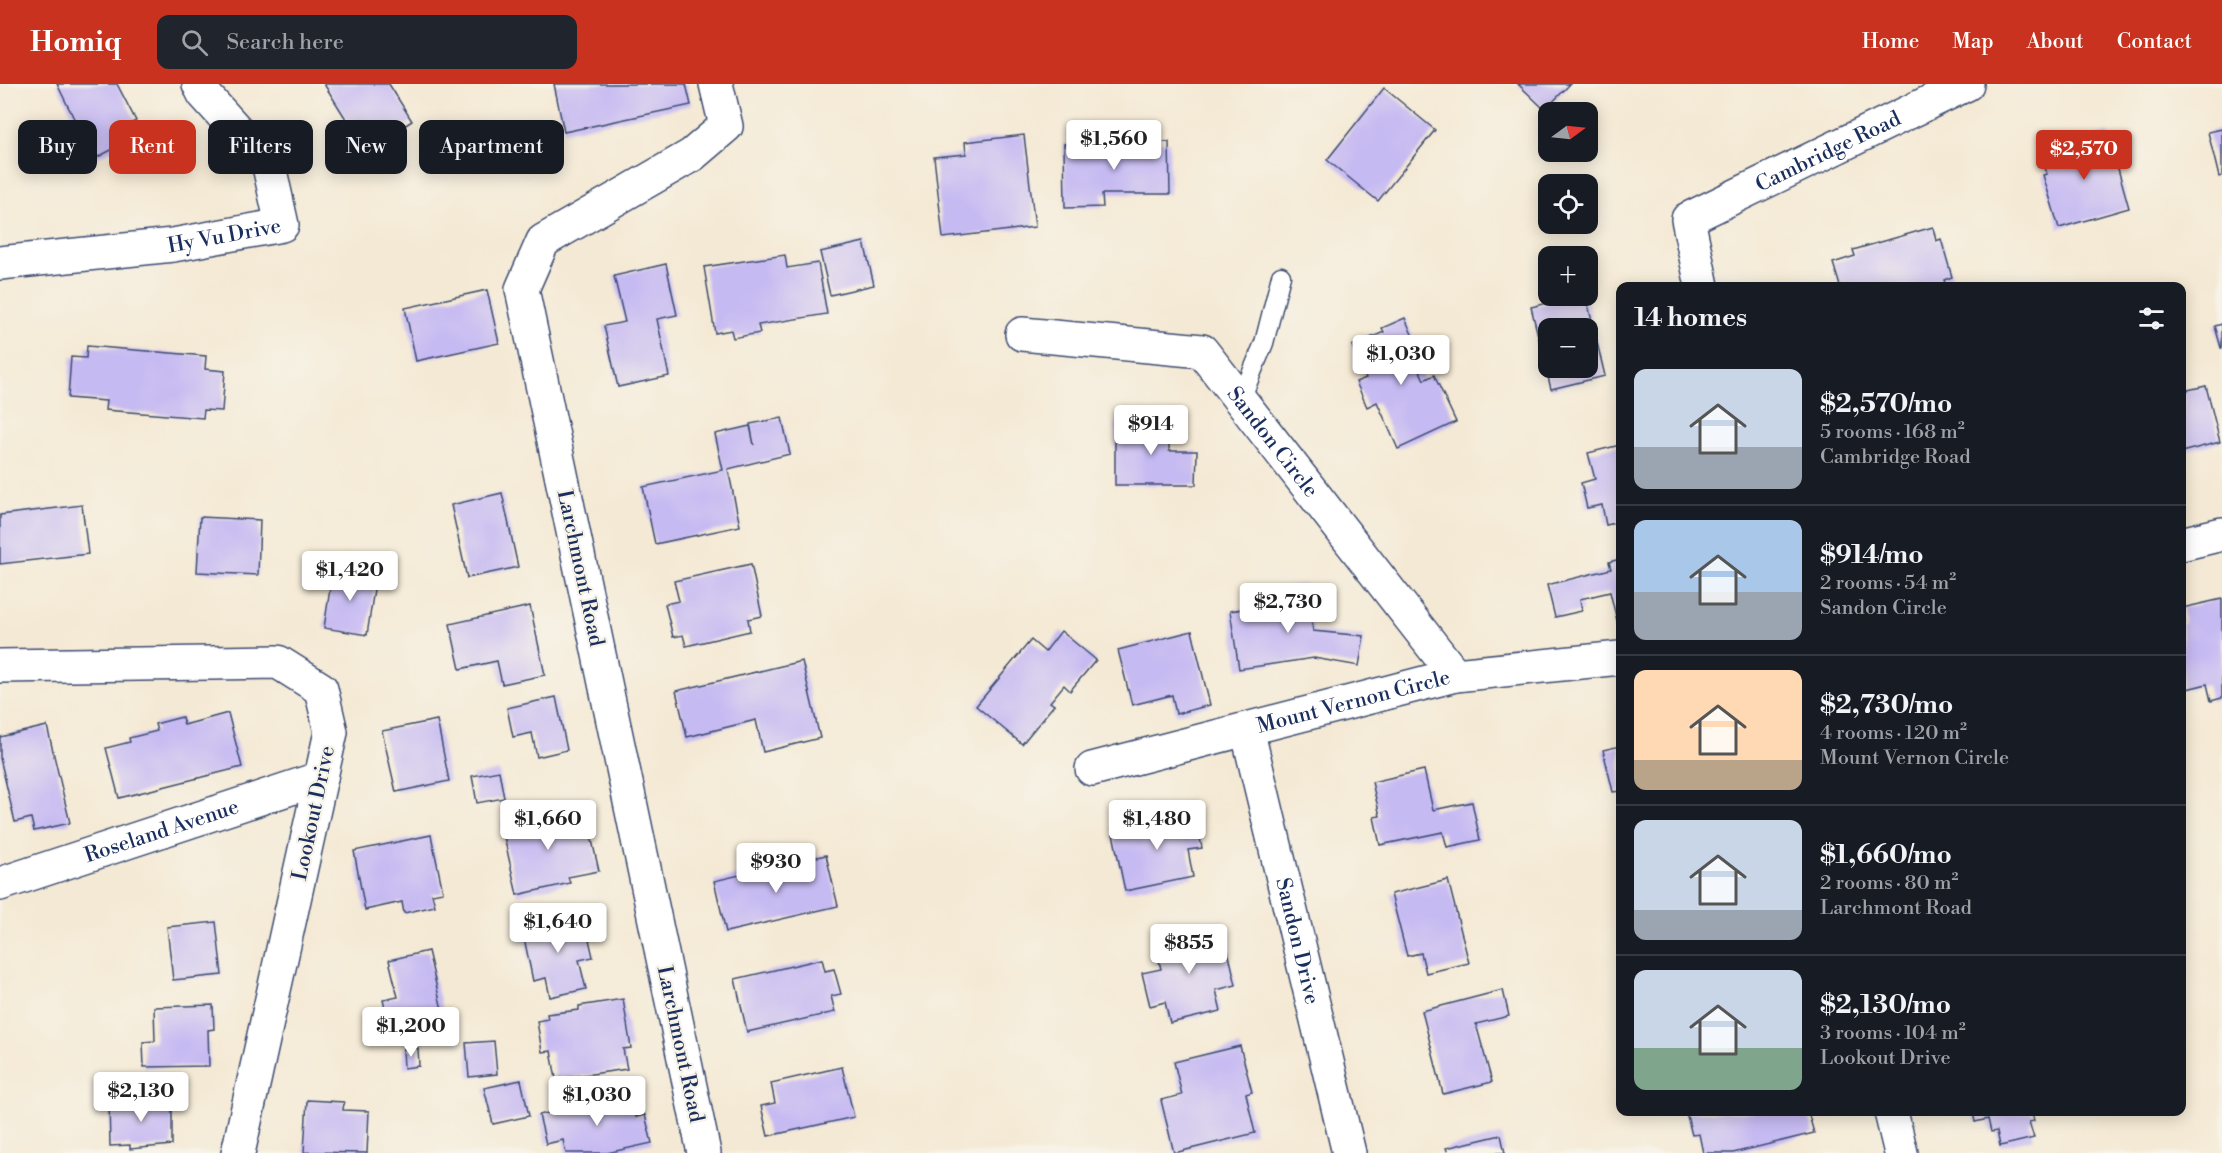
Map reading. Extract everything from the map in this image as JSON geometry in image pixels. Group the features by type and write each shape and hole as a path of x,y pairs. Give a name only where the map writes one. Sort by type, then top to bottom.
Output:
{"street":[{"name":"Hy Vu Drive","path":"0,263 173,245 282,225 269,166 204,94 199,84"},
{"name":"Larchmont Road","path":"704,1153 522,289 543,241 692,154 726,126 716,84"},
{"name":"Cambridge Road","path":"1700,282 1688,219 1967,84"},
{"name":"Sandon Circle","path":"1022,334 1202,351 1455,675"},
{"path":"2186,543 2222,534"},
{"name":"Mount Vernon Circle","path":"1092,769 1455,675 1616,658"},
{"name":"Lookout Drive","path":"0,666 278,662 321,689 331,732 238,1153"},
{"name":"Sandon Drive","path":"1247,729 1349,1153"},
{"name":"Roseland Avenue","path":"0,884 321,778"},
{"path":"1892,1116 1901,1153"}],"lane":[{"path":"1241,399 1264,343 1281,276"}],"building":[{"path":"57,84 117,84 135,120 109,120 109,151 97,157 97,120 75,120"},
{"path":"324,84 389,84 412,121 407,124 407,120 347,120"},
{"path":"554,84 686,84 691,105 564,132 564,120 562,120"},
{"path":"1518,84 1570,84 1553,102 1538,103"},
{"path":"1384,88 1435,130 1378,201 1327,160"},
{"path":"2222,129 2222,176 2219,177 2208,132"},
{"path":"2108,133 2129,208 2059,228 2043,175 2047,174 2040,152"},
{"path":"1024,135 1035,227 943,238 934,157 966,154 965,142"},
{"path":"1169,142 1170,194 1102,194 1103,207 1065,208 1064,144"},
{"path":"1933,227 1936,241 1941,239 1952,277 1944,280 1945,282 1839,282 1833,263 1855,256 1853,250"},
{"path":"864,242 874,285 830,295 820,252"},
{"path":"785,255 787,268 818,263 827,314 758,325 760,333 733,338 731,330 715,333 704,267"},
{"path":"666,264 677,315 657,319 669,376 618,387 604,326 625,322 614,276"},
{"path":"487,290 499,343 416,361 405,308"},
{"path":"1588,306 1591,318 1538,318 1538,336 1531,307"},
{"path":"1405,318 1417,346 1410,349 1424,380 1434,375 1456,422 1398,449 1377,402 1367,407 1356,382 1366,378 1352,346 1384,332 1382,328"},
{"path":"2222,324 2222,348 2221,348 2215,326"},
{"path":"87,346 206,356 205,369 225,371 222,411 204,410 203,418 105,410 106,401 68,398 71,357 86,358"},
{"path":"1598,347 1605,376 1598,378"},
{"path":"1548,378 1597,378 1551,389"},
{"path":"2206,386 2220,442 2186,451 2186,390"},
{"path":"782,418 790,454 728,469 740,526 655,544 643,487 723,470 715,434 750,426 754,445 750,424"},
{"path":"1115,421 1169,421 1169,451 1197,451 1196,485 1115,485"},
{"path":"1616,446 1616,523 1606,525 1602,505 1587,508 1581,483 1595,479 1588,453"},
{"path":"502,493 518,567 467,578 451,505"},
{"path":"82,505 88,554 0,564 0,515"},
{"path":"200,517 260,520 258,575 197,572"},
{"path":"1616,560 1616,617 1610,592 1580,599 1582,611 1555,617 1547,585 1611,569 1609,562"},
{"path":"751,564 762,616 748,619 750,631 686,646 683,635 673,637 665,604 679,601 674,581"},
{"path":"333,569 376,576 367,635 324,628"},
{"path":"1306,584 1313,631 1364,636 1359,666 1314,658 1239,669 1230,611 1275,604 1273,588"},
{"path":"2222,599 2222,698 2211,701 2207,684 2186,689 2186,607"},
{"path":"530,606 545,675 502,684 497,661 460,669 450,624"},
{"path":"1061,631 1096,660 1070,691 1064,685 1050,702 1054,705 1022,744 976,706 1031,640 1045,652"},
{"path":"1192,631 1210,705 1176,714 1172,695 1132,705 1118,650"},
{"path":"802,661 820,738 763,752 756,720 687,737 676,691"},
{"path":"556,697 567,750 537,757 532,733 513,737 507,708"},
{"path":"228,713 242,767 119,798 106,748 130,742 129,738 157,731 155,724 182,717 184,725"},
{"path":"437,720 449,781 396,792 382,731"},
{"path":"47,726 70,823 34,831 31,818 15,822 0,758 0,737"},
{"path":"1616,747 1616,792 1613,792 1603,750"},
{"path":"1424,770 1433,810 1472,802 1480,840 1447,847 1443,832 1380,845 1374,817 1380,816 1372,782"},
{"path":"499,771 504,798 477,803 472,776"},
{"path":"568,808 573,831 589,827 599,871 568,877 570,883 517,895 501,823"},
{"path":"1195,812 1202,848 1188,850 1193,877 1125,891 1112,829"},
{"path":"431,835 443,892 432,894 435,906 404,913 402,902 365,910 354,851"},
{"path":"826,855 838,906 726,932 714,881"},
{"path":"1448,880 1469,963 1426,973 1421,953 1407,956 1391,894"},
{"path":"571,917 574,925 585,922 593,957 579,960 586,989 550,997 546,978 533,981 522,928"},
{"path":"216,922 222,975 173,980 167,927"},
{"path":"1212,927 1219,953 1228,951 1236,985 1216,990 1221,1011 1170,1023 1165,1002 1150,1006 1142,973 1161,969 1154,941"},
{"path":"428,951 445,1022 391,1034 383,1000 398,997 389,960"},
{"path":"822,959 825,971 834,969 841,994 831,996 835,1012 747,1032 735,979"},
{"path":"1503,990 1509,1016 1476,1024 1492,1082 1443,1094 1422,1011"},
{"path":"623,999 631,1048 623,1049 627,1069 556,1079 551,1051 542,1052 537,1021 548,1019 547,1014 579,1010 579,1006"},
{"path":"213,1005 214,1029 208,1030 209,1066 144,1067 143,1042 155,1041 154,1007"},
{"path":"494,1041 497,1074 469,1077 466,1043"},
{"path":"1240,1046 1252,1092 1246,1094 1255,1133 1174,1153 1161,1100 1182,1095 1174,1062"},
{"path":"418,1048 419,1066 404,1068 403,1049"},
{"path":"842,1067 854,1117 768,1136 761,1106 775,1103 771,1083"},
{"path":"521,1080 529,1116 493,1124 484,1088"},
{"path":"630,1094 636,1117 645,1115 652,1143 607,1153 566,1153 563,1140 546,1144 539,1115"},
{"path":"172,1100 172,1145 130,1149 130,1145 110,1146 109,1101"},
{"path":"307,1100 344,1102 343,1110 369,1111 367,1153 304,1152"},
{"path":"1687,1116 1809,1116 1814,1133 1733,1153 1703,1153 1699,1134 1692,1135"},
{"path":"1974,1116 2033,1116 2034,1121 2029,1122 2034,1138 2000,1146 1997,1131 1991,1132 1988,1119 1975,1122"},
{"path":"1501,1135 1505,1153 1448,1153 1446,1148"}]}
